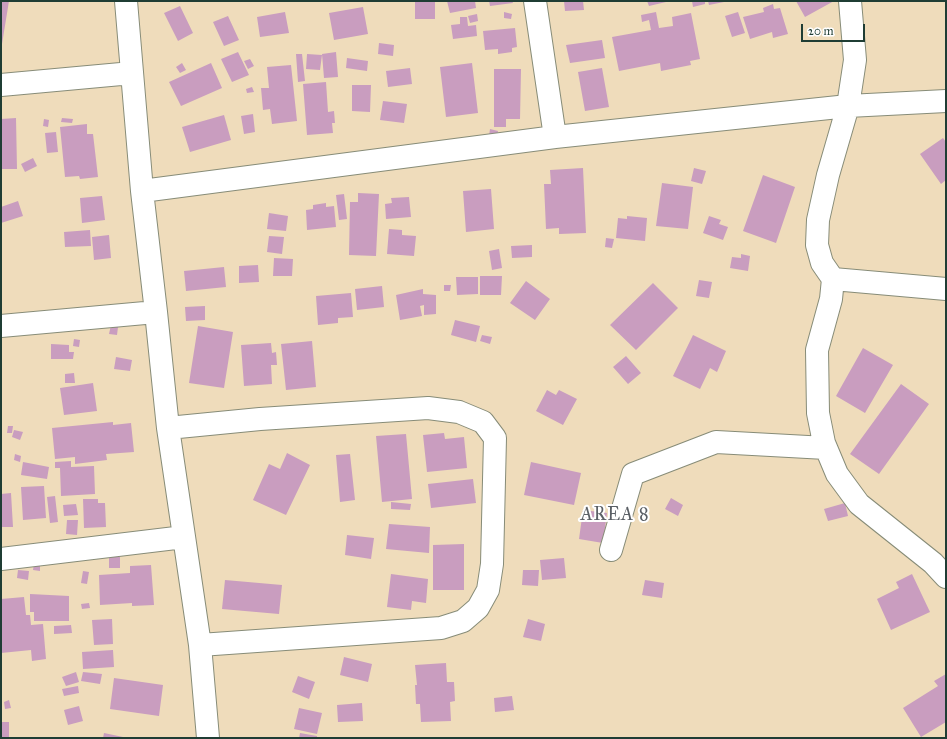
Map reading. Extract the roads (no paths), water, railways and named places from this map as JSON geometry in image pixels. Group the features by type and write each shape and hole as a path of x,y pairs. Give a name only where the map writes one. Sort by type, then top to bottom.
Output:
{"street":[{"path":"126,1 142,191 168,428 200,645 208,738"},
{"path":"535,1 555,137"},
{"path":"850,1 855,60 848,106 828,175 818,220 817,245 822,263 833,279 832,299 817,350 818,412 826,448 837,474 859,504 933,563 946,577"},
{"path":"1,85 132,73"},
{"path":"142,191 555,137 848,106 946,101"},
{"path":"833,279 946,289"},
{"path":"1,326 156,312"},
{"path":"168,428 260,419 428,408 459,412 483,422 495,438 492,564 488,590 478,608 463,621 441,628 200,645"},
{"path":"611,550 633,474 716,442 826,448"},
{"path":"1,559 184,537"}],"district":[{"name":"AREA 8","path":"615,516"}]}
